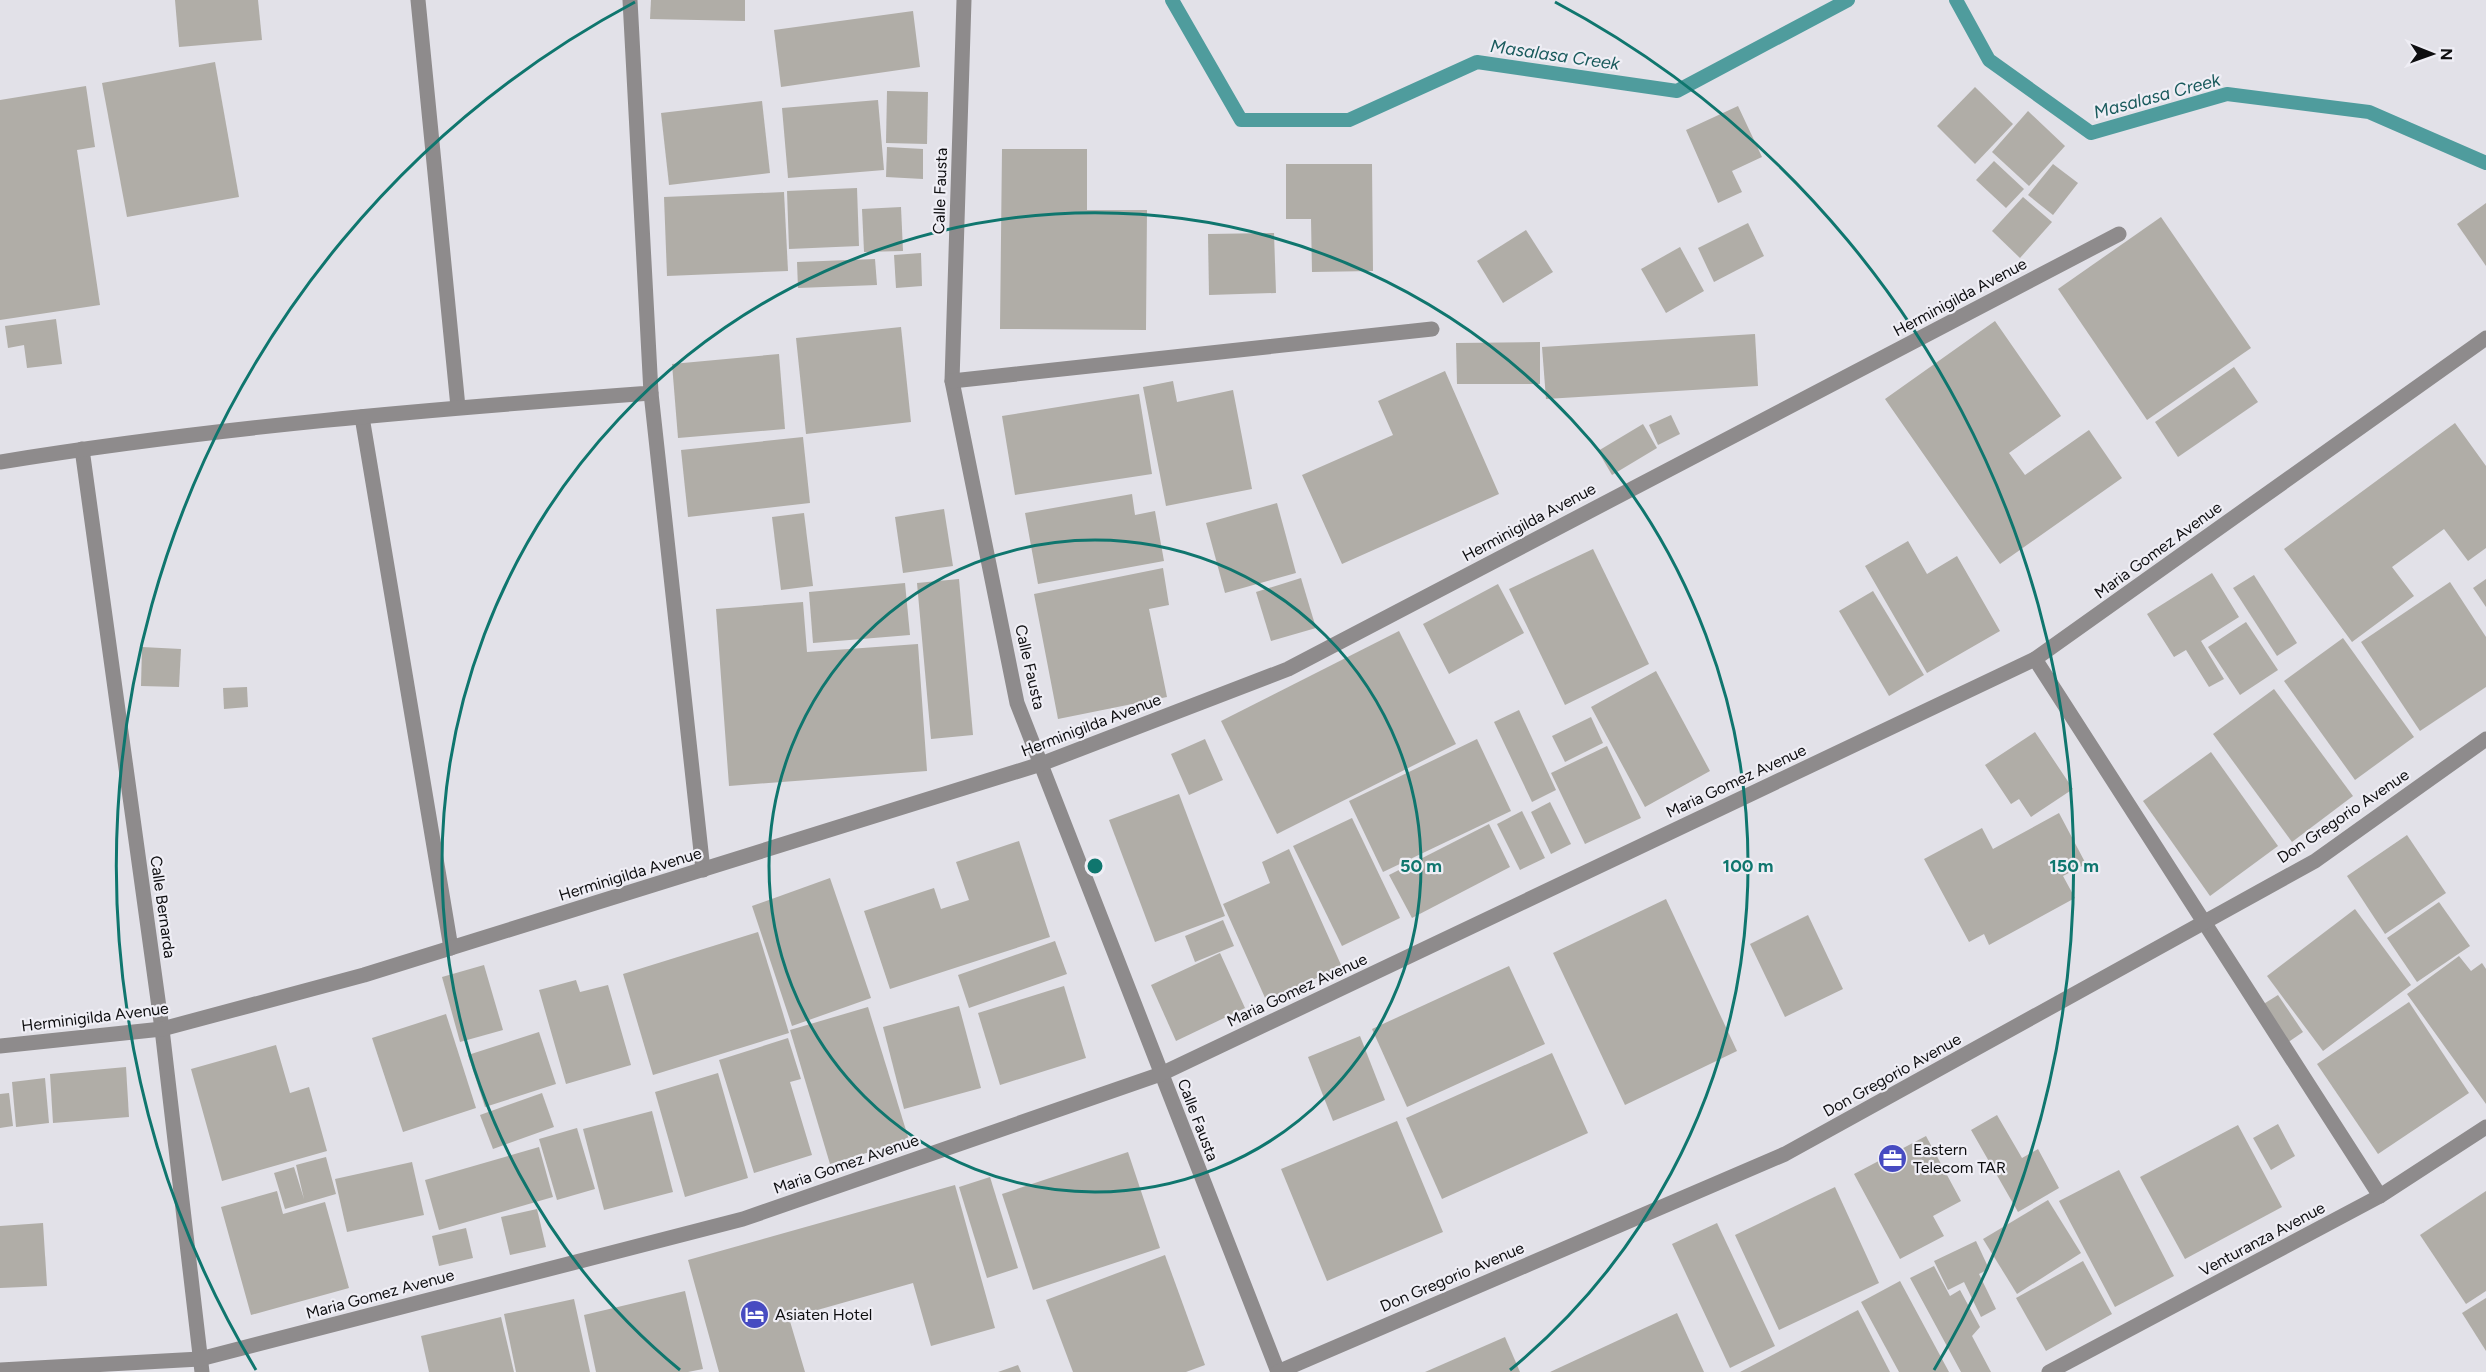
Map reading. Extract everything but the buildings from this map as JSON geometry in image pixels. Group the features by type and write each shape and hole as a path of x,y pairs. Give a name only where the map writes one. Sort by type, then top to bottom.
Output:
{"street":[{"path":"417,0 458,407"},
{"path":"630,0 651,393 703,870"},
{"name":"Calle Fausta","path":"964,0 952,381 1017,703 1278,1372"},
{"name":"Herminigilda Avenue","path":"0,1046 162,1029 364,975 1041,764 1288,669 2119,234"},
{"path":"952,381 1432,329"},
{"name":"Maria Gomez Avenue","path":"0,1370 201,1366 743,1219 1161,1074 2035,659 2486,338"},
{"path":"0,462 82,448 362,417 458,407 651,393"},
{"path":"362,417 451,948"},
{"name":"Calle Bernarda","path":"82,448 162,1029 201,1366"},
{"path":"2035,659 2380,1196"},
{"name":"Don Gregorio Avenue","path":"1278,1372 1785,1154 2315,861 2486,739"},
{"name":"Venturanza Avenue","path":"2049,1372 2380,1196 2486,1127"}],"waterway":[{"name":"Masalasa Creek","path":"1172,0 1241,120 1349,120 1477,62 1677,91 1848,0"},
{"name":"Masalasa Creek","path":"1956,0 1989,60 2091,133 2227,94 2369,112 2486,163"}],"place":[{"name":"Eastern Telecom TAR","path":"1892,1158"},
{"name":"Asiaten Hotel","path":"754,1314"}]}
